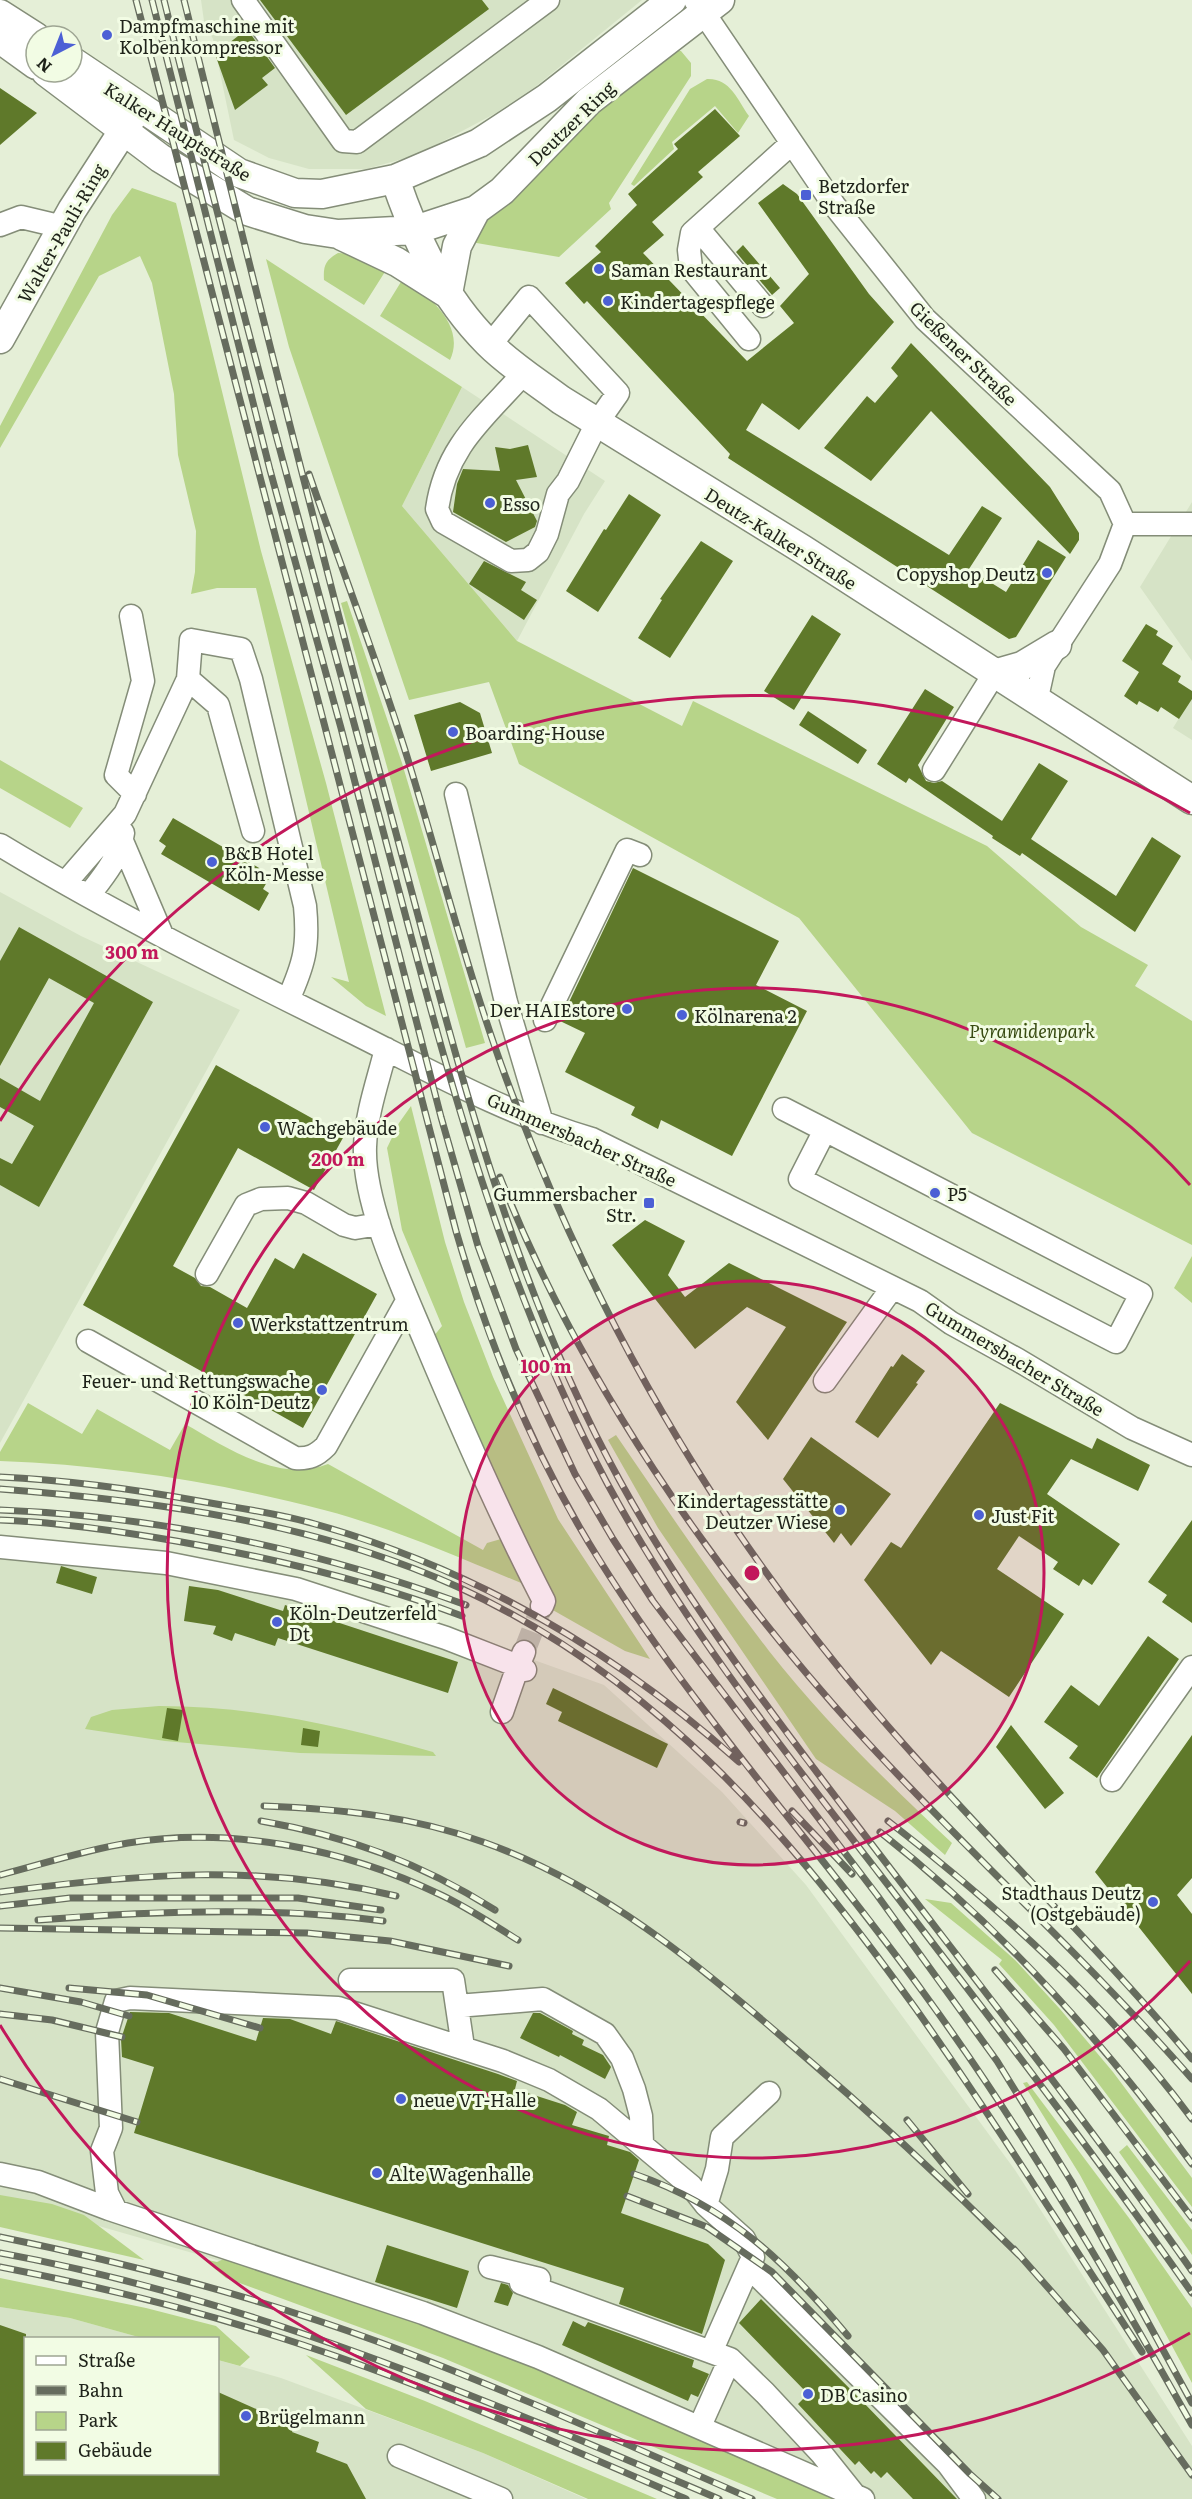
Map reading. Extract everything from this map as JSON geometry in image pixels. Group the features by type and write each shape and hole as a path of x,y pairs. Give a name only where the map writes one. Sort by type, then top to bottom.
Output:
{"main road":[{"name":"Deutzer Ring","path":"395,179 420,171 479,143 515,121 672,0"},
{"name":"Deutzer Ring","path":"415,230 476,210 518,176 589,101 706,4"},
{"path":"0,14 24,30"},
{"path":"0,39 24,56"},
{"name":"Kalker Hauptstraße","path":"84,69 239,173 286,191 322,194 395,179"},
{"name":"Kalker Hauptstraße","path":"62,84 160,158 247,211 305,230 338,234 415,230"},
{"name":"Walter-Pauli-Ring","path":"2,332 63,227 139,106"},
{"name":"Deutz-Kalker Straße","path":"395,179 415,230 447,294 490,345 524,373 597,423 802,549 1036,702 1192,800"},
{"path":"338,234 397,262 447,294 457,246 476,210"},
{"path":"993,674 1022,666 1057,645"}],"street":[{"path":"243,0 344,141 357,142 548,0"},
{"name":"Gießener Straße","path":"706,4 792,143 871,254 925,319 1110,491 1125,524"},
{"path":"749,339 691,268 692,233 792,143"},
{"path":"0,225 21,217 63,227"},
{"path":"698,228 763,306"},
{"path":"490,345 529,297 618,393 597,423 568,482 558,494 547,534 538,552 528,560 511,561 444,522 437,509 446,469 476,423 524,373"},
{"path":"1036,702 1044,666 1110,564 1125,524 1192,524"},
{"path":"130,804 116,775 143,681 131,616"},
{"path":"89,895 108,870 122,842 130,804 188,679 191,640 241,649 251,679 305,906 307,944 300,971 288,1000"},
{"path":"934,770 993,674"},
{"path":"188,679 218,705 253,831"},
{"path":"456,794 506,1002 542,1123"},
{"path":"66,882 130,804"},
{"path":"122,842 162,935"},
{"name":"Gummersbacher Straße","path":"0,845 162,935 386,1049 542,1123 592,1139 920,1301 951,1323 1132,1428 1192,1455"},
{"path":"545,1020 627,850 640,855"},
{"path":"386,1049 371,1104 365,1148 379,1224 407,1301 498,1512 544,1601 542,1606"},
{"path":"784,1109 825,1130 1141,1294 1116,1342 800,1179 825,1130"},
{"path":"207,1274 246,1205 253,1200 297,1199 344,1225 355,1228 379,1224"},
{"path":"825,1381 892,1288"},
{"path":"88,1341 295,1458 307,1459 317,1455 326,1446 407,1301"},
{"path":"0,1547 166,1563 296,1589 523,1663 502,1712"},
{"path":"1112,1780 1192,1666"},
{"path":"350,1980 453,1980 463,2047"},
{"path":"116,2211 107,2193 102,2151 111,2128 107,2032 116,2001 130,1998 338,2008 463,2047 549,2080 599,2109 691,2186 706,2205 744,2239 753,2257 720,2355 700,2426"},
{"path":"457,2006 543,2000 605,2034 622,2058 634,2089 641,2116 642,2143"},
{"path":"706,2205 717,2169 722,2137 769,2093"},
{"path":"0,2174 38,2182 116,2211 423,2313 538,2357 859,2497"},
{"path":"490,2267 566,2289 569,2294 567,2300"},
{"path":"749,2267 948,2464 974,2499"},
{"path":"521,2283 720,2355 822,2453 859,2497"},
{"path":"399,2456 495,2498"}],"shaded area":[{"path":"201,0 642,0 535,87 496,113 417,155 366,169 309,169 269,158 234,140 213,39 204,21"},
{"path":"462,387 605,481 584,514 517,641 402,506"},
{"path":"1192,502 1192,661 1140,587"},
{"path":"1192,697 1192,740 1173,728"},
{"path":"0,892 81,936 240,1010 0,1443"},
{"path":"0,1540 410,1616 604,1685 722,1792 806,1885 1015,2170 1192,2446 1192,2499 822,2499 425,2320 71,2218 0,2207"},
{"path":"0,2307 70,2318 138,2337 24,2337 24,2475 219,2475 219,2360 281,2378 483,2453 586,2499 0,2499"}],"green space":[{"path":"672,50 681,51 691,63 691,76 609,203 611,209 559,257 465,241 585,121"},
{"path":"707,79 722,82 727,86 749,116 738,133 715,106 672,142 674,149 634,186 631,184 690,89"},
{"path":"132,188 176,203 261,551 326,783 386,1016 366,1006 331,977 349,982 256,588 217,588 191,594 195,572 196,531 178,455 174,394 152,283 140,256 99,276 0,448 0,426 112,215"},
{"path":"338,253 355,254 388,267 364,305 324,280 326,264"},
{"name":"Pyramidenpark","path":"266,259 462,387 402,506 517,641 682,726 693,701 987,846 1081,927 1148,965 1135,986 1192,1021 1192,1245 972,1133 799,918 519,764 489,682 409,700 289,347"},
{"path":"404,277 434,303 449,324 454,347 450,360 380,316"},
{"path":"347,601 402,763 485,1043 466,1048 341,603"},
{"path":"0,760 83,808 70,828 0,788"},
{"path":"411,1106 445,1242 464,1302 493,1377 558,1519 650,1659 625,1651 551,1609 542,1579 433,1337 442,1326 402,1230 387,1148 399,1123"},
{"path":"1192,1256 1192,1303 1174,1288"},
{"path":"28,1403 82,1434 97,1409 170,1450 185,1424 235,1452 272,1466 309,1469 328,1464 483,1550 487,1543 501,1539 526,1585 426,1544 350,1517 284,1500 164,1476 82,1466 0,1461 0,1452"},
{"path":"616,1435 729,1598 790,1677 857,1751 952,1843 945,1855 895,1811 816,1759 658,1528 608,1440"},
{"path":"159,1706 229,1710 297,1719 433,1752 436,1756 300,1753 165,1741 85,1729 91,1717 112,1710"},
{"path":"925,1899 951,1903 1015,1960 1060,2009 1113,2072 1192,2178 1192,2207 1054,2025 999,1964 1002,1960"},
{"path":"1027,2082 1129,2218 1192,2308 1192,2383 1080,2175 1023,2083"},
{"path":"1127,2145 1192,2230 1192,2255 1119,2152"},
{"path":"0,2195 52,2204 84,2215 144,2260 0,2227"},
{"path":"226,2258 425,2323 544,2369 841,2499 777,2499 443,2358 226,2278 203,2259 217,2262"},
{"path":"0,2278 146,2308 216,2326 250,2357 240,2366 219,2360 219,2337 138,2337 70,2318 0,2307"},
{"path":"306,2355 425,2401 657,2499 588,2499 483,2453 366,2409"}],"building":[{"path":"260,0 482,0 489,9 346,115"},
{"path":"247,29 275,68 262,78 268,85 235,110 215,54"},
{"path":"0,88 37,113 0,145"},
{"path":"715,109 740,136 698,172 703,177 652,222 664,235 643,253 747,361 794,323 780,306 809,274 758,203 783,184 797,194 869,294 894,322 799,430 762,403 746,430 949,555 982,506 1002,518 969,569 1006,592 1038,540 1066,557 1016,637 1009,639 728,458 730,454 587,301 584,304 565,283 601,252 595,246 637,205 628,194 678,149 674,144"},
{"path":"743,245 780,288 772,295 736,252"},
{"path":"911,343 1050,487 1079,533 1079,540 1070,554 931,411 871,481 824,448 867,396 875,403 898,376 891,368"},
{"path":"528,445 537,477 516,480 537,521 535,527 506,542 453,512 457,484 463,469 500,471 495,447 510,449"},
{"path":"629,494 661,515 598,612 566,591 604,529 606,530"},
{"path":"701,541 733,561 670,658 638,638 662,600 660,599"},
{"path":"484,561 526,582 521,590 537,600 524,620 469,584"},
{"path":"812,615 841,634 794,710 764,691"},
{"path":"1146,624 1158,631 1156,635 1173,646 1162,664 1181,676 1178,682 1192,691 1192,699 1179,719 1161,707 1158,712 1139,701 1137,705 1124,696 1139,672 1122,661"},
{"path":"925,689 954,707 918,765 926,781 934,783 942,781 1002,821 1039,763 1068,781 1031,839 1116,896 1152,837 1181,856 1135,932 1022,853 1020,856 992,838 993,836 909,778 906,783 877,764"},
{"name":"Boarding-House","path":"460,702 480,713 492,753 431,771 414,715"},
{"path":"808,711 867,750 858,764 799,725"},
{"name":"B&B Hotel Köln-Messe","path":"173,818 271,875 263,889 269,893 259,911 161,854 166,846 159,841"},
{"name":"Kölnarena 2","path":"633,868 779,941 756,985 807,1011 732,1156 661,1120 658,1129 631,1115 635,1107 565,1072 585,1033 560,1021"},
{"path":"19,927 153,1002 39,1207 0,1185 0,1158 12,1164 34,1126 0,1107 0,1078 40,1101 94,1003 49,978 0,1066 0,961"},
{"name":"Werkstattzentrum","path":"216,1065 344,1136 314,1190 238,1148 173,1266 195,1278 201,1286 210,1287 247,1308 275,1258 294,1269 303,1253 377,1294 303,1428 83,1305"},
{"path":"645,1220 685,1241 668,1275 685,1297 729,1263 847,1322 768,1440 736,1402 786,1327 747,1307 695,1349 612,1245"},
{"path":"902,1354 925,1371 878,1438 855,1422 891,1366 893,1367"},
{"path":"1000,1403 1092,1449 1097,1438 1150,1465 1138,1491 1071,1459 1047,1494 1120,1544 1092,1585 1083,1579 1079,1586 1053,1569 1058,1562 1019,1536 997,1569 1064,1614 1009,1697 941,1651 931,1665 864,1580 891,1542 901,1548"},
{"path":"811,1437 891,1494 851,1546 841,1533 834,1543 783,1479"},
{"path":"1192,1520 1192,1623 1162,1602 1167,1595 1148,1582"},
{"path":"61,1566 97,1577 92,1594 56,1583"},
{"name":"Köln-Deutzerfeld Dt","path":"189,1586 218,1590 283,1611 285,1605 458,1662 448,1693 278,1638 275,1646 235,1633 232,1641 213,1634 216,1626 184,1621"},
{"path":"1148,1636 1179,1659 1097,1778 1069,1758 1078,1746 1044,1722 1071,1685 1099,1706"},
{"path":"553,1688 668,1744 657,1768 558,1721 562,1712 546,1704"},
{"path":"167,1708 183,1710 178,1741 162,1738"},
{"path":"1011,1725 1064,1793 1045,1809 996,1747"},
{"path":"303,1728 320,1731 318,1747 301,1745"},
{"path":"1192,1735 1192,1878 1177,1895 1192,1914 1192,1994 1095,1872"},
{"path":"130,2012 169,2013 256,2041 263,2018 290,2019 331,2034 336,2021 498,2074 517,2081 515,2089 565,2105 577,2112 572,2125 609,2136 607,2145 630,2152 639,2160 621,2213 708,2244 725,2260 702,2334 619,2304 624,2288 134,2133 154,2067 122,2057 121,2039"},
{"path":"533,2013 540,2013 573,2031 572,2034 584,2040 582,2045 603,2055 611,2067 605,2079 560,2055 559,2057 520,2038"},
{"path":"387,2245 469,2271 457,2308 375,2282"},
{"path":"501,2283 508,2285 513,2293 508,2306 494,2302"},
{"path":"761,2299 957,2499 913,2499 887,2472 881,2478 874,2471 871,2474 859,2461 855,2465 798,2404 808,2394 739,2323"},
{"path":"573,2321 585,2327 588,2322 694,2360 692,2367 709,2374 698,2397 691,2394 688,2401 562,2345"},
{"name":"Brügelmann","path":"0,2325 26,2334 24,2337 24,2475 219,2475 219,2392 294,2426 292,2432 319,2442 316,2452 347,2464 366,2499 0,2499"}],"tunnel":[{"path":"524,1652 542,1606"}],"railway":[{"path":"136,0 456,1231 469,1275 516,1401 555,1482 600,1561 637,1617 716,1726 883,1938 960,2044 1064,2205 1192,2425"},
{"path":"152,0 270,470 341,728 441,1117 478,1246 516,1349 575,1474 613,1539 653,1601 877,1895 997,2061 1071,2181 1192,2403"},
{"path":"164,0 266,397 444,1058 499,1232 531,1317 567,1401 607,1483 636,1534 667,1585 734,1683 1076,2133 1192,2293"},
{"path":"184,0 344,636 466,1091 518,1251 548,1329 582,1406 620,1481 673,1571 762,1700 1069,2102 1192,2271"},
{"path":"309,474 397,726 501,1065 558,1208 605,1306 656,1402 713,1495 751,1551 810,1632 852,1684 953,1798 1154,2014 1192,2059"},
{"path":"500,1177 532,1252 609,1398 701,1538 751,1605 803,1670 857,1731 940,1819 1110,1990 1192,2079"},
{"path":"0,1477 100,1486 257,1511 315,1524 374,1543 487,1590 593,1650 692,1722 739,1762"},
{"path":"0,1489 176,1508 234,1518 348,1546 458,1587 530,1624 596,1667 658,1715 715,1767 819,1882 868,1944 945,2051 1142,2352"},
{"path":"0,1510 119,1520 237,1539 352,1568 466,1605"},
{"path":"0,1520 110,1530 249,1555 357,1581 462,1616"},
{"path":"264,1806 375,1815 456,1833 526,1859 607,1903 719,1983 848,2094 1020,2256"},
{"path":"792,1811 852,1874"},
{"path":"261,1821 353,1843 411,1865 495,1910"},
{"path":"888,1821 1011,1923 1088,1997 1159,2077 1192,2119"},
{"path":"740,1822 744,1823"},
{"path":"880,1832 967,1906 1048,1987 1122,2073 1192,2164"},
{"path":"0,1875 80,1853 167,1838 207,1837 287,1845 327,1854 403,1878 460,1904 518,1940"},
{"path":"0,1892 101,1880 247,1875 296,1879 396,1896"},
{"path":"0,1906 70,1898 298,1898 381,1910"},
{"path":"38,1920 167,1912 255,1912 341,1916 383,1921"},
{"path":"0,1928 307,1933 390,1941 509,1966"},
{"path":"995,1970 1064,2049 1192,2218"},
{"path":"0,1988 81,2002 129,2016"},
{"path":"69,1988 147,1995 260,2028"},
{"path":"0,2014 52,2020 122,2037"},
{"path":"0,2079 137,2122"},
{"path":"907,2120 968,2194"},
{"path":"634,2174 698,2202 753,2239 802,2284 848,2336"},
{"path":"627,2196 707,2227 772,2272 970,2474 998,2499"},
{"path":"0,2237 190,2282 284,2309 376,2341 518,2397 752,2499"},
{"path":"1014,2249 1103,2350 1192,2475"},
{"path":"0,2253 93,2273 185,2297 276,2325 455,2389 719,2499"},
{"path":"0,2267 153,2301 303,2345 448,2398 686,2499"}],"place":[{"name":"Dampfmaschine mit Kolbenkompressor","path":"107,35"},
{"name":"Betzdorfer Straße","path":"806,195"},
{"name":"Saman Restaurant","path":"599,269"},
{"name":"Kindertagespflege","path":"608,301"},
{"name":"Esso","path":"490,503"},
{"name":"Copyshop Deutz","path":"1047,573"},
{"name":"Boarding-House","path":"453,732"},
{"name":"B&B Hotel Köln-Messe","path":"212,862"},
{"name":"Der HAIEstore","path":"627,1009"},
{"name":"Kölnarena 2","path":"682,1015"},
{"name":"Wachgebäude","path":"265,1127"},
{"name":"P5","path":"935,1193"},
{"name":"Gummersbacher Str.","path":"649,1203"},
{"name":"Werkstattzentrum","path":"238,1323"},
{"name":"Feuer- und Rettungswache 10 Köln-Deutz","path":"322,1390"},
{"name":"Kindertagesstätte Deutzer Wiese","path":"840,1510"},
{"name":"Just Fit","path":"979,1515"},
{"name":"Köln-Deutzerfeld Dt","path":"277,1622"},
{"name":"Stadthaus Deutz (Ostgebäude)","path":"1153,1902"},
{"name":"neue VT-Halle","path":"401,2099"},
{"name":"Alte Wagenhalle","path":"377,2173"},
{"name":"DB Casino","path":"808,2394"},
{"name":"Brügelmann","path":"246,2416"}]}
